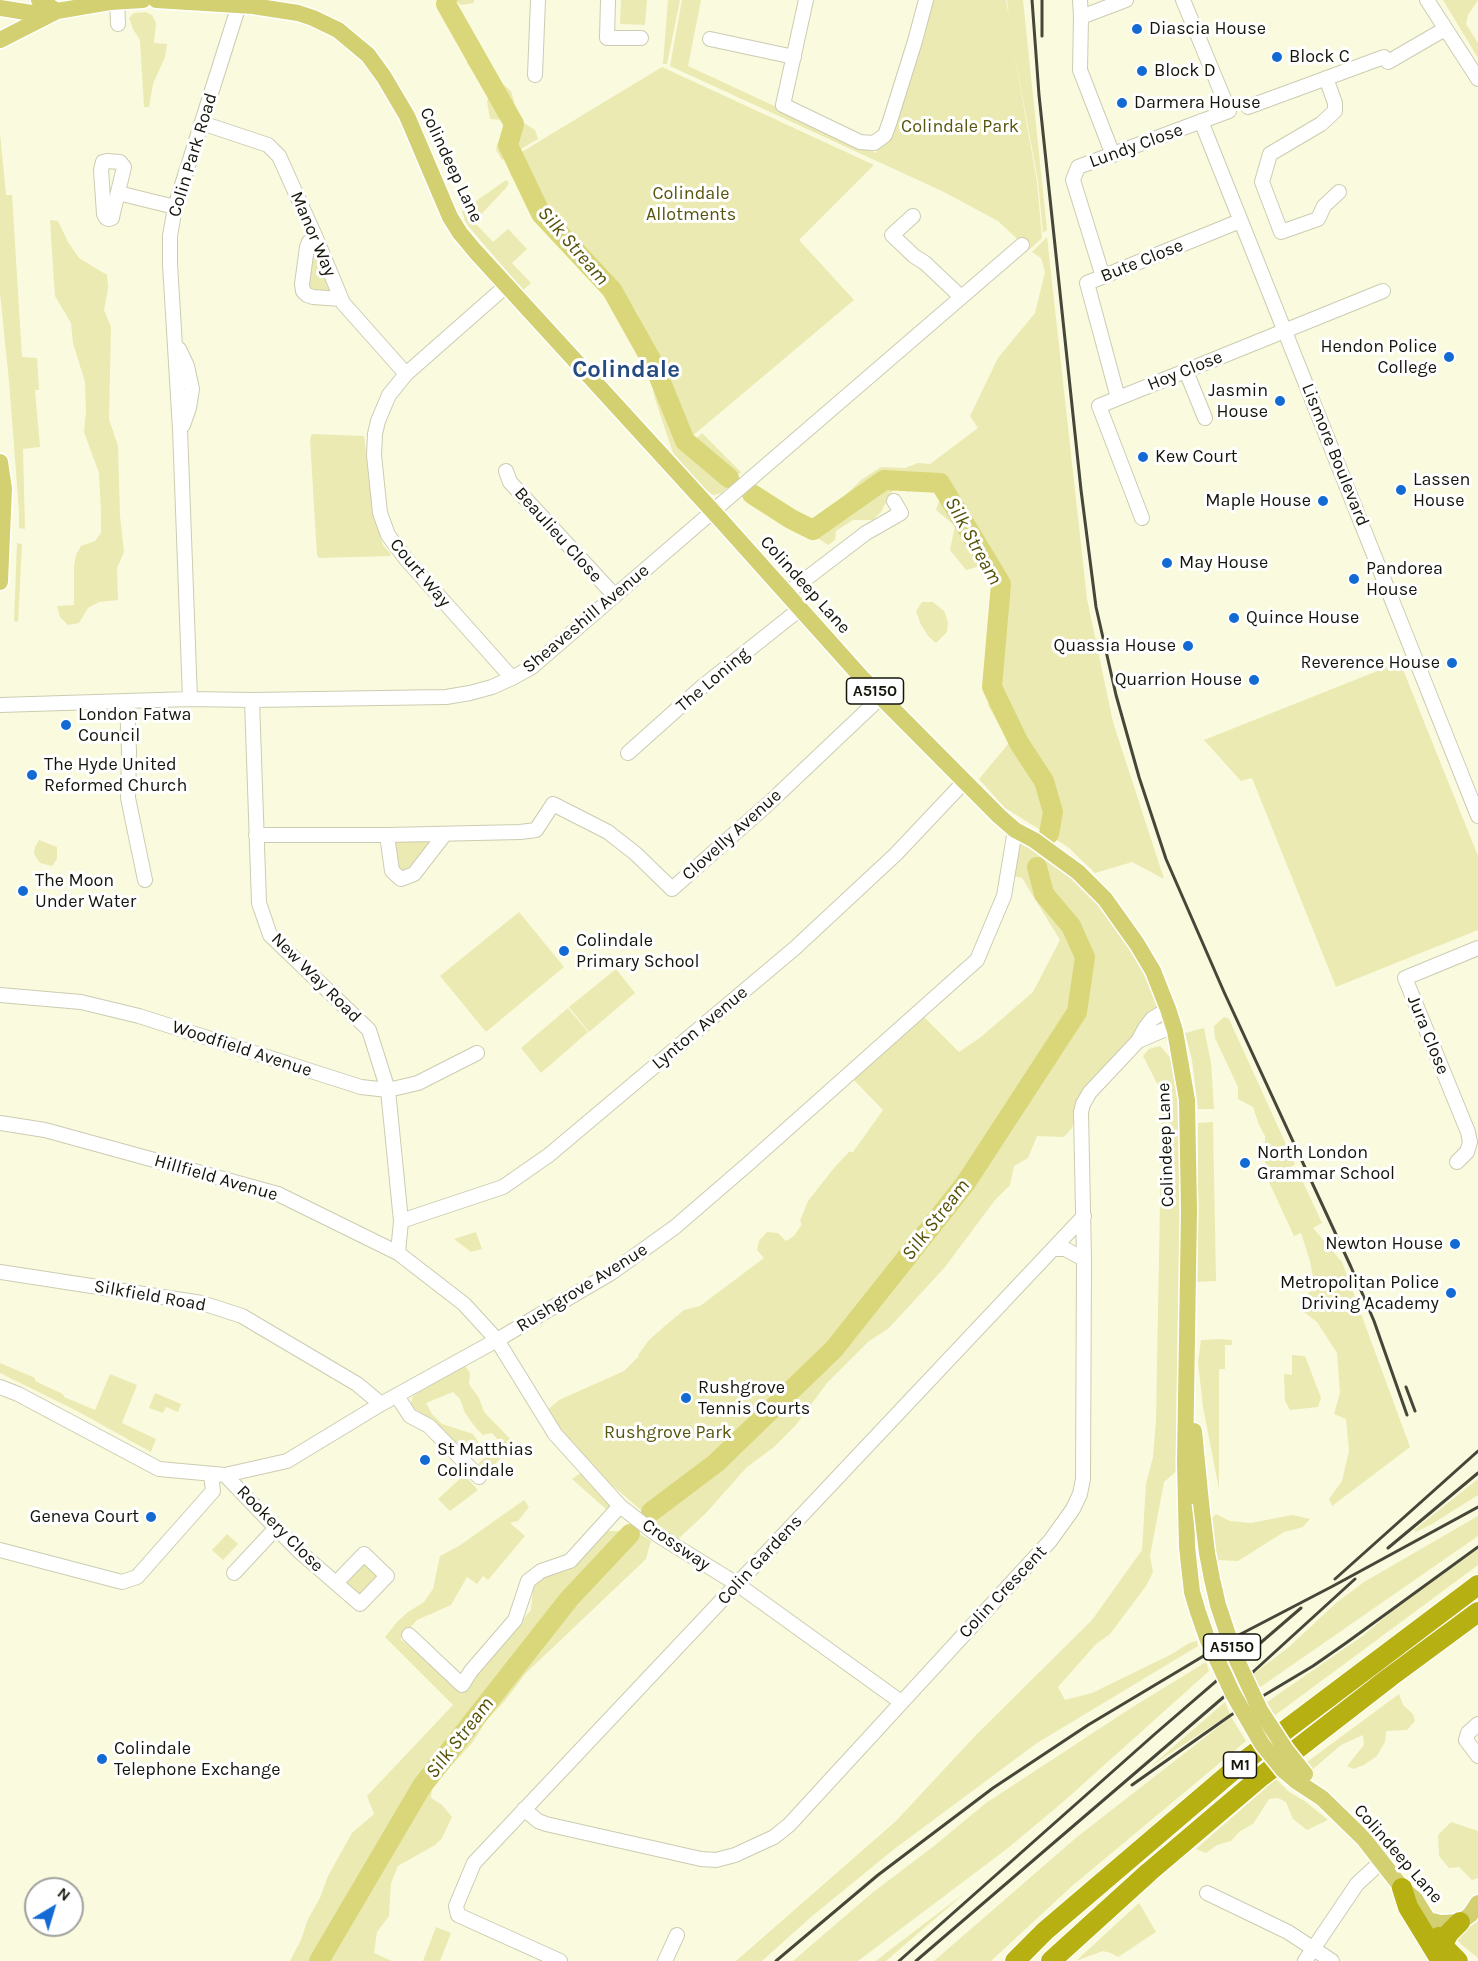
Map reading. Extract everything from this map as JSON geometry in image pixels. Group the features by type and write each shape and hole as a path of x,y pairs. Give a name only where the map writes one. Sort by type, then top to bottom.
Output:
{"highway":[{"name":"M1","path":"1015,1961 1046,1931 1243,1762 1478,1585"},
{"name":"M1","path":"1051,1961 1149,1872 1262,1776 1478,1612"},
{"name":"A5150","path":"1402,1888 1408,1907 1442,1953 1458,1961"},
{"name":"A5150","path":"1428,1920 1442,1953"},
{"path":"1442,1953 1449,1934 1460,1922"}],"main road":[{"path":"39,0 50,14"},
{"path":"0,40 50,14 83,5 143,0"},
{"name":"Colindeep Lane","path":"156,0 274,9 313,18 338,30 368,56 384,77 407,116 454,225 506,286 881,697 964,782 1015,830 1070,865 1105,899 1137,944 1153,971 1168,1009 1180,1061 1188,1116 1188,1361 1185,1463 1187,1547 1192,1592 1198,1612 1233,1694 1262,1744 1283,1770 1300,1778 1364,1839 1402,1888 1416,1899 1428,1920 1441,1923 1460,1922"},
{"path":"0,8 50,14"},
{"path":"0,462 4,489 0,582"},
{"name":"Colindeep Lane","path":"1188,1361 1207,1553 1218,1605 1235,1656 1260,1710 1286,1750 1300,1778"},
{"path":"1460,1922 1478,1903"}],"street":[{"path":"535,75 538,0"},
{"path":"608,0 607,38 641,38"},
{"path":"806,0 783,105 860,142 874,143 885,135 890,122 926,0"},
{"path":"1080,0 1080,70 1113,155"},
{"path":"1080,17 1126,0"},
{"path":"1183,0 1229,111 1201,122"},
{"path":"1427,0 1478,79"},
{"path":"117,1 118,24"},
{"name":"Colin Park Road","path":"190,699 170,236 175,207 239,5"},
{"path":"1248,107 1384,57 1388,62 1445,29"},
{"path":"710,39 794,57"},
{"path":"1326,78 1335,103 1335,111 1322,124 1270,154 1262,182 1281,232 1318,219 1324,206 1339,192"},
{"name":"Lundy Close","path":"1102,277 1073,180 1078,167 1201,122"},
{"name":"Lismore Boulevard","path":"1201,122 1478,816"},
{"name":"Manor Way","path":"202,123 268,145 279,156 316,238 340,299 406,374"},
{"path":"118,193 175,207"},
{"path":"913,216 892,235 961,297"},
{"name":"Bute Close","path":"1118,398 1088,283 1240,221"},
{"path":"316,238 309,242 307,247 303,291 313,297 340,299"},
{"name":"Sheaveshill Avenue","path":"0,705 190,699 446,697 492,687 512,678 532,667 1022,245"},
{"name":"Court Way","path":"506,286 406,374 388,395 381,410 375,434 374,455 382,519 388,535 406,559 512,678"},
{"name":"Hoy Close","path":"1142,518 1099,406 1383,291"},
{"path":"1186,371 1205,418"},
{"name":"Beaulieu Close","path":"506,471 510,482 615,596"},
{"path":"786,594 866,532 901,513 894,501"},
{"name":"The Loning","path":"628,753 703,687 800,609"},
{"name":"Clovelly Avenue","path":"445,834 536,830 553,804 608,832 636,854 672,889 768,804 881,697"},
{"name":"New Way Road","path":"252,700 259,903 270,935 369,1030 388,1090 401,1221 398,1253"},
{"path":"127,701 128,798 145,880"},
{"name":"Lynton Avenue","path":"401,1221 503,1187 549,1155 795,948 896,854 964,782"},
{"name":"Rushgrove Avenue","path":"0,1387 18,1394 159,1469 218,1475 287,1461 381,1404 611,1273 675,1227 850,1075 977,960 1004,896 1015,830"},
{"path":"256,835 445,834"},
{"path":"387,835 392,871 401,879 414,874 445,834"},
{"name":"Jura Close","path":"1457,1162 1467,1152 1470,1142 1468,1132 1405,978 1478,948"},
{"name":"Woodfield Avenue","path":"0,995 81,1002 139,1016 361,1087 388,1090 418,1083 477,1053"},
{"name":"Colin Crescent","path":"524,1809 538,1821 701,1860 716,1860 735,1855 774,1837 789,1825 1050,1541 1073,1509 1083,1479 1084,1216 1081,1112 1090,1092 1138,1041 1152,1019 1168,1009"},
{"name":"Colin Crescent","path":"1138,1041 1173,1026"},
{"name":"Hillfield Avenue","path":"0,1123 45,1130 278,1194 398,1253 464,1304 497,1340"},
{"name":"Colin Gardens","path":"560,1961 458,1916 456,1906 474,1863 1084,1216"},
{"path":"1053,1249 1065,1249 1084,1259"},
{"name":"Silkfield Road","path":"0,1272 202,1303 242,1316 357,1384 381,1404"},
{"name":"Crossway","path":"497,1340 555,1434 623,1508 656,1534 737,1584 901,1702"},
{"path":"397,1396 410,1416 429,1426 478,1477"},
{"path":"0,1550 122,1582 137,1577 213,1491 218,1475"},
{"name":"Rookery Close","path":"218,1475 336,1583"},
{"path":"409,1635 462,1685 471,1671 515,1620 528,1581 541,1571 570,1561 623,1508"},
{"path":"234,1573 276,1528"},
{"path":"1478,1724 1468,1733 1466,1740 1478,1756"},
{"path":"1305,1961 1356,1884 1382,1861"},
{"path":"1207,1893 1288,1932 1332,1961"},
{"path":"665,1961 677,1935"}],"green space":[{"path":"438,0 474,0 474,3 461,5 456,1 456,14 500,82 511,91 519,120 535,130 538,139 502,160 496,150 497,144 508,130 501,120 490,119 487,102 489,96 467,63 469,48"},
{"path":"621,0 647,0 645,25 620,24"},
{"path":"668,0 680,0 667,64 663,64"},
{"name":"Colindale Park","path":"682,0 701,0 688,66 876,153 890,129 930,0 1006,0 1009,18 1007,0 1023,0 1047,230 1043,233 1038,181 1012,40 1037,182 1042,238 1029,250 998,221 944,192 670,66"},
{"path":"1443,0 1478,0 1468,15 1466,24 1478,43 1478,58"},
{"path":"146,12 152,15 156,23 154,43 167,44 165,57 153,84 149,107 144,107 140,40 129,18 134,13"},
{"name":"Colindale Allotments","path":"662,67 874,165 799,240 854,300 690,438 636,311 545,213 515,156"},
{"path":"0,133 6,195 12,195 22,357 37,358 39,390 35,390 40,447 23,449 25,529 19,528 9,381 0,293"},
{"path":"515,168 520,168 543,214 634,313 688,440 692,442 702,433 741,472 722,493 713,495 702,487 673,453 655,399 648,365 634,334 609,296 587,269 537,222 524,193 510,174"},
{"path":"506,180 509,183 506,188 474,222 493,242 508,229 527,249 512,263 531,283 523,290 469,227 462,211"},
{"path":"50,220 58,221 79,258 107,275 108,288 104,310 111,327 109,419 118,446 120,516 124,552 117,568 118,600 99,602 88,608 79,623 68,625 60,617 57,606 74,605 76,555 81,546 95,541 101,533 101,511 99,473 84,432 85,382 73,343 71,323 55,296"},
{"path":"1047,237 1087,599 1113,722 1164,879 1132,862 1095,873 1068,847 1005,808 979,779 1009,743 988,705 995,579 984,565 966,570 950,550 955,526 936,510 941,496 925,485 908,492 902,486 893,490 881,512 873,520 853,520 836,531 835,540 828,545 813,535 795,529 816,524 861,480 881,467 905,468 918,463 930,464 978,428 970,416 998,358 1035,313 1045,272 1041,258 1032,252"},
{"path":"316,250 334,294 313,294 306,288 310,253"},
{"path":"312,434 364,436 373,513 383,545 391,554 390,556 319,558 317,555 310,439"},
{"path":"17,543 22,544 18,622 14,621"},
{"path":"922,602 933,602 944,611 948,622 947,632 936,643 921,625 916,611"},
{"path":"1400,662 1478,856 1478,930 1336,987 1252,778 1241,781 1204,740"},
{"name":"Rushgrove Park","path":"1015,830 1069,862 1137,945 1157,1002 1158,1015 1075,1116 1072,1128 1064,1137 1037,1136 1028,1158 1014,1166 1010,1185 995,1200 945,1267 888,1329 869,1341 827,1383 796,1425 774,1447 747,1467 706,1513 678,1539 612,1487 555,1434 543,1414 559,1400 624,1371 639,1356 649,1340 684,1310 700,1306 764,1258 757,1250 759,1241 767,1232 778,1233 786,1241 794,1236 802,1224 800,1221 808,1201 834,1168 849,1152 853,1152 883,1110 849,1075 920,1013 959,1052 981,1037 1033,992 1060,940 1022,878 1008,875"},
{"path":"39,840 57,847 57,859 52,866 40,863 34,854"},
{"path":"391,840 433,842 412,868 402,875 393,866"},
{"path":"519,912 564,967 486,1032 440,976"},
{"path":"616,969 635,993 589,1032 569,1007"},
{"path":"568,1008 588,1032 541,1073 521,1048"},
{"path":"1224,1017 1229,1019 1295,1164 1287,1170 1268,1171 1265,1163 1265,1136 1253,1107 1238,1099 1238,1087 1215,1038 1214,1026"},
{"path":"1204,1028 1211,1063 1214,1109 1198,1109 1192,1060 1185,1033"},
{"path":"1160,1046 1176,1064 1183,1105 1179,1197 1184,1272 1182,1345 1177,1387 1178,1470 1164,1482 1150,1556 1153,1572 1146,1586 1110,1634 1096,1644 1058,1687 1065,1700 1092,1693 1172,1654 1189,1643 1197,1641 1198,1646 1037,1743 893,1850 811,1917 762,1961 736,1961 896,1821 975,1736 1092,1620 1142,1550 1146,1484 1153,1457 1156,1421 1162,1093 1143,1056 1149,1049"},
{"path":"1213,1122 1216,1281 1197,1282 1198,1123"},
{"path":"1296,1167 1322,1223 1313,1228 1342,1262 1410,1447 1332,1506 1329,1499 1342,1481 1349,1451 1346,1419 1334,1414 1340,1393 1337,1353 1317,1322 1300,1309 1299,1300 1315,1288 1310,1261 1301,1233 1294,1236 1268,1180"},
{"path":"476,1232 482,1249 471,1252 454,1239"},
{"path":"1201,1340 1232,1340 1232,1345 1225,1345 1225,1369 1219,1369 1219,1489 1203,1407 1198,1362"},
{"path":"1292,1355 1305,1356 1321,1398 1318,1407 1290,1410 1285,1401 1284,1374 1292,1375"},
{"path":"0,1363 35,1378 35,1381 63,1394 64,1397 95,1410 110,1374 137,1385 122,1423 156,1439 151,1452 77,1411 0,1373"},
{"path":"464,1364 470,1373 469,1384 479,1398 484,1412 520,1449 519,1454 503,1446 492,1433 483,1435 465,1413 460,1399 453,1392 426,1403 432,1414 442,1424 473,1434 479,1443 472,1454 457,1448 425,1416 410,1405 413,1396"},
{"path":"155,1393 181,1404 178,1412 166,1407 163,1413 149,1408"},
{"path":"496,1446 503,1452 501,1458 488,1471 480,1469 477,1465"},
{"path":"582,1472 610,1506 607,1510 572,1479"},
{"path":"464,1475 478,1490 450,1511 438,1499"},
{"path":"1478,1479 1478,1495 1432,1524 1416,1532 1414,1530"},
{"path":"524,1500 529,1507 518,1521 510,1523 525,1536 488,1580 483,1576 477,1584 467,1577 451,1605 417,1620 400,1639 464,1690 531,1610 533,1587 539,1578 570,1568 601,1531 635,1531 651,1541 646,1559 526,1673 486,1721 473,1742 432,1787 431,1798 442,1805 452,1817 442,1838 435,1845 398,1866 391,1883 389,1916 377,1932 374,1953 392,1961 290,1961 328,1876 352,1833 374,1814 367,1796 453,1705 385,1637 408,1612 424,1602 433,1589 440,1556 459,1546"},
{"path":"1216,1514 1230,1521 1251,1523 1292,1515 1310,1519 1303,1527 1284,1532 1238,1561 1217,1560 1210,1545 1211,1519"},
{"path":"1478,1516 1478,1536 1259,1688 1252,1675 1289,1647 1336,1603 1364,1582"},
{"path":"227,1534 238,1544 223,1560 212,1550"},
{"path":"1478,1549 1478,1565 1274,1716 1267,1702 1364,1635 1397,1607"},
{"path":"364,1558 383,1575 360,1600 342,1583"},
{"path":"1206,1662 1209,1671 1063,1802 1008,1848 858,1961 793,1961 872,1893 986,1803"},
{"path":"1399,1694 1403,1705 1413,1714 1415,1721 1407,1730 1386,1731 1385,1742 1377,1756 1353,1769 1347,1766 1364,1745 1363,1735 1341,1745 1313,1769 1307,1762"},
{"path":"1225,1702 1230,1714 1150,1767"},
{"path":"1231,1717 1246,1741 1072,1886 991,1961 934,1961 1077,1837"},
{"path":"1276,1779 1288,1791 1328,1820 1307,1830 1293,1819 1286,1802 1278,1798 1269,1799 1253,1824 1240,1831 1231,1841 1217,1845 1206,1853 1196,1849"},
{"path":"1451,1822 1478,1831 1478,1878 1472,1880 1459,1867 1449,1868 1439,1856 1438,1835"},
{"path":"966,1892 886,1961 876,1961 895,1946"},
{"path":"1139,1903 1156,1932 1118,1957 1103,1951 1076,1961"},
{"path":"1478,1916 1478,1958 1453,1936"},
{"path":"436,1927 451,1933 440,1961 423,1961"}],"waterway":[{"name":"Silk Stream","path":"447,0 446,4 514,124 508,145 541,214 612,290 654,365 685,441 729,478"},
{"name":"Silk Stream","path":"752,494 813,530 884,480 940,483 1001,584 992,687 1019,743 1044,781 1053,812 1049,834"},
{"name":"Silk Stream","path":"651,1512 716,1463 834,1349 965,1184 1077,1012 1085,957 1071,926 1044,894 1037,867"},
{"name":"Silk Stream","path":"319,1961 422,1786 569,1599 630,1534"}],"railway":[{"path":"1032,0 1039,95 1081,490 1096,607 1116,695 1139,777 1166,859 1224,992 1351,1267 1374,1321 1407,1415"},
{"path":"1042,0 1042,36"},
{"path":"1406,1387 1415,1411"},
{"path":"1335,1579 1478,1451"},
{"path":"1388,1548 1478,1473"},
{"path":"776,1961 878,1875 993,1788 1088,1725 1237,1636 1478,1507"},
{"path":"1132,1785 1231,1715 1313,1666 1478,1547"},
{"path":"916,1961 1254,1671 1355,1579"},
{"path":"899,1961 1301,1608"}],"place":[{"name":"Diascia House","path":"1137,29"},
{"name":"Block C","path":"1277,57"},
{"name":"Block D","path":"1142,71"},
{"name":"Darmera House","path":"1122,103"},
{"name":"Hendon Police College","path":"1449,357"},
{"name":"Jasmin House","path":"1280,401"},
{"name":"Kew Court","path":"1143,457"},
{"name":"Lassen House","path":"1401,490"},
{"name":"Maple House","path":"1323,501"},
{"name":"May House","path":"1167,563"},
{"name":"Pandorea House","path":"1354,579"},
{"name":"Quince House","path":"1234,618"},
{"name":"Quassia House","path":"1188,646"},
{"name":"Reverence House","path":"1452,663"},
{"name":"Quarrion House","path":"1254,680"},
{"name":"London Fatwa Council","path":"66,725"},
{"name":"The Hyde United Reformed Church","path":"32,775"},
{"name":"The Moon Under Water","path":"23,891"},
{"name":"Colindale Primary School","path":"564,951"},
{"name":"North London Grammar School","path":"1245,1163"},
{"name":"Newton House","path":"1455,1244"},
{"name":"Metropolitan Police Driving Academy","path":"1451,1293"},
{"name":"Rushgrove Tennis Courts","path":"686,1398"},
{"name":"St Matthias Colindale","path":"425,1460"},
{"name":"Geneva Court","path":"151,1517"},
{"name":"Colindale Telephone Exchange","path":"102,1759"}],"district":[{"name":"Colindale","path":"626,370"}]}
